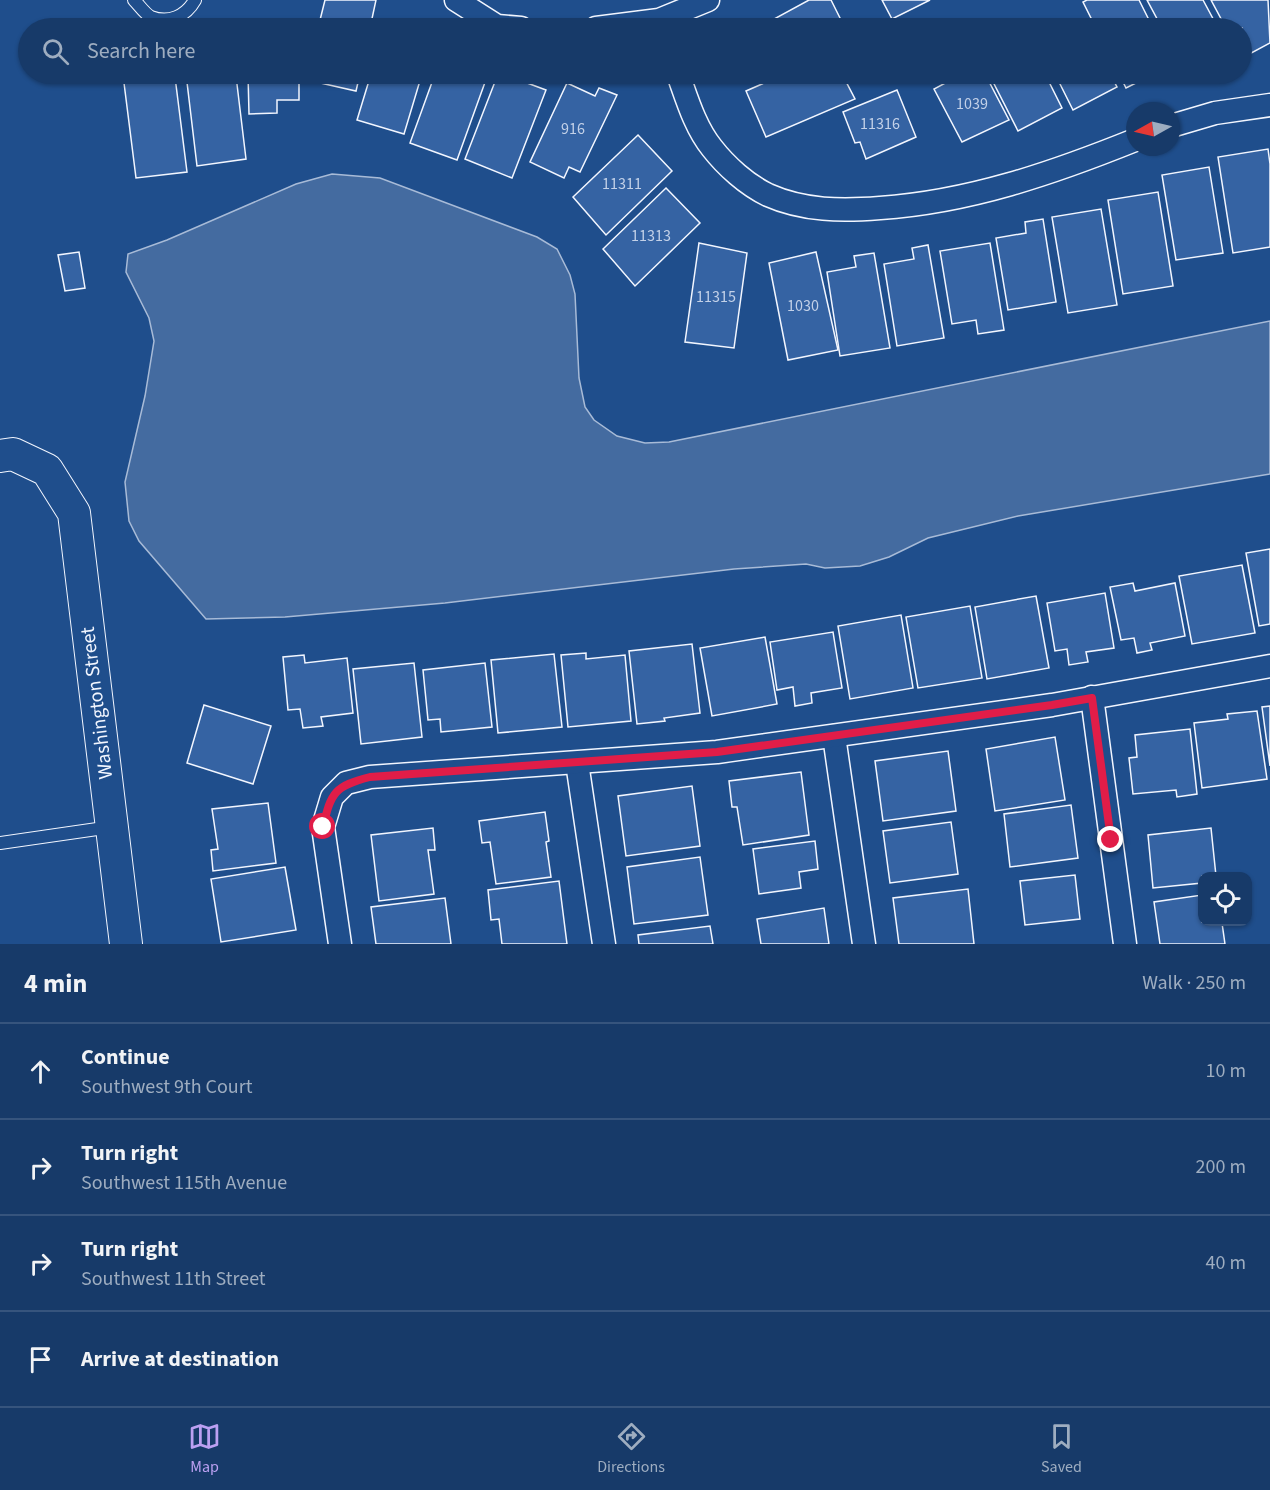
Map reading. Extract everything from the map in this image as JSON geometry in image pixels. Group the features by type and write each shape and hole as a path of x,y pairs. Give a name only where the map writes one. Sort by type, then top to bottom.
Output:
{"street":[{"path":"456,0 484,18"},
{"path":"673,18 708,0"},
{"path":"681,84 693,117 711,147 735,172 766,194 797,205 842,211 907,206 989,191 1077,163 1126,144"},
{"path":"1180,123 1215,113 1270,105"},
{"name":"Washington Street","path":"0,456 13,454 47,470 74,513 126,944"},
{"path":"340,944 323,827 332,797 346,783 370,777 717,752 1052,705 1270,666"},
{"path":"1092,698 1125,944"},
{"path":"834,736 864,944"},
{"path":"577,762 604,944"}],"lane":[{"path":"134,0 149,16 160,18"},
{"path":"174,18 189,11 195,0"},
{"path":"0,843 112,826"}],"water":[{"path":"332,174 380,178 537,237 557,249 570,275 575,294 579,378 585,407 594,420 617,436 645,443 669,442 1270,321 1270,474 1018,516 928,538 889,557 860,566 825,568 806,564 734,569 445,603 285,617 206,619 139,541 129,521 125,482 145,396 154,341 149,318 126,272 128,254 167,240 296,184"}],"building":[{"path":"325,0 376,0 372,18 320,18"},
{"path":"809,0 831,0 840,18 776,18"},
{"path":"882,0 930,0 894,18 891,18"},
{"path":"1087,0 1139,0 1148,18 1091,18 1083,2"},
{"path":"1147,0 1203,0 1213,18 1157,18"},
{"path":"1211,0 1268,0 1270,43 1252,53 1252,18 1221,18"},
{"path":"124,84 176,84 187,172 136,178"},
{"path":"187,84 237,84 246,159 197,166"},
{"path":"248,84 299,84 299,100 277,100 277,113 249,114"},
{"path":"325,84 358,84 356,91"},
{"path":"368,84 419,84 404,134 357,120"},
{"path":"431,84 484,84 457,160 410,143"},
{"path":"494,84 530,84 546,90 512,178 465,159"},
{"path":"567,84 595,96 599,88 617,95 580,172 569,167 564,178 530,162"},
{"path":"762,84 847,84 855,99 766,137 746,91"},
{"path":"943,84 990,84 1009,120 962,142 934,89"},
{"path":"994,84 1050,84 1062,108 1018,131"},
{"path":"1060,84 1115,84 1117,87 1073,110"},
{"path":"897,90 916,137 866,159 860,142 855,143 843,112"},
{"path":"638,135 672,171 606,235 573,197"},
{"path":"1268,149 1270,247 1233,253 1218,157"},
{"path":"1209,167 1223,253 1176,260 1162,175"},
{"path":"666,188 700,223 635,286 603,249"},
{"path":"1158,192 1173,286 1123,294 1108,200"},
{"path":"1101,209 1117,305 1068,313 1052,217"},
{"path":"1043,219 1056,302 1008,310 996,238 1026,233 1025,222"},
{"path":"699,243 747,253 734,348 685,342"},
{"path":"990,243 1004,330 978,334 976,320 952,324 940,251"},
{"path":"928,245 944,338 897,346 884,264 914,259 912,248"},
{"path":"79,252 85,288 65,291 58,255"},
{"path":"816,252 838,350 788,360 769,263"},
{"path":"874,253 890,348 840,356 827,272 856,267 854,256"},
{"path":"1270,549 1270,624 1259,626 1246,553"},
{"path":"1242,565 1255,633 1192,644 1179,576"},
{"path":"1133,583 1135,591 1175,583 1185,636 1150,643 1152,650 1137,653 1134,638 1121,640 1110,587"},
{"path":"1105,593 1114,648 1086,652 1088,662 1069,665 1067,649 1055,651 1047,603"},
{"path":"1036,596 1049,668 987,679 975,607"},
{"path":"970,606 982,678 918,688 906,617"},
{"path":"901,615 913,688 850,699 838,626"},
{"path":"833,632 842,688 811,693 812,703 795,706 793,687 777,690 770,642"},
{"path":"765,637 777,704 712,716 700,648"},
{"path":"692,644 700,713 664,718 665,721 637,724 629,651"},
{"path":"586,653 586,659 625,655 631,721 568,727 561,655"},
{"path":"554,654 562,727 498,733 491,660"},
{"path":"304,655 305,663 347,658 353,713 321,717 323,726 303,728 300,709 288,710 283,657"},
{"path":"414,663 422,737 361,744 353,669"},
{"path":"485,663 492,727 441,732 440,719 428,720 423,670"},
{"path":"204,705 271,726 253,784 187,763"},
{"path":"1270,706 1270,766 1262,707"},
{"path":"1257,711 1267,779 1202,788 1194,723 1228,719 1227,714"},
{"path":"1190,729 1197,794 1177,797 1176,790 1133,794 1129,758 1137,757 1135,735"},
{"path":"1055,737 1065,800 995,811 986,749"},
{"path":"948,751 956,811 883,821 875,761"},
{"path":"801,772 809,835 743,845 737,807 732,807 729,781"},
{"path":"692,786 700,846 626,856 618,796"},
{"path":"268,803 276,863 213,871 211,850 218,849 212,809"},
{"path":"1071,805 1078,858 1010,867 1004,814"},
{"path":"545,812 551,877 496,884 490,842 482,843 479,821"},
{"path":"951,822 958,874 890,883 883,831"},
{"path":"433,828 435,850 428,850 434,894 379,901 371,835"},
{"path":"1211,828 1216,872 1198,872 1198,883 1153,888 1148,835"},
{"path":"815,841 818,869 799,872 801,888 759,894 753,849"},
{"path":"700,857 708,915 634,924 627,867"},
{"path":"285,867 296,930 221,942 211,879"},
{"path":"1075,875 1080,919 1025,925 1020,881"},
{"path":"559,881 567,944 502,944 499,919 491,920 488,890"},
{"path":"968,889 974,944 899,944 893,898"},
{"path":"1198,896 1198,926 1222,926 1225,944 1160,944 1154,902"},
{"path":"445,898 451,944 376,944 371,907"},
{"path":"824,908 829,944 761,944 757,919"},
{"path":"710,926 713,944 639,944 638,935"}],"route":[{"path":"323,827 332,797 346,783 370,777 717,752 1092,698 1111,840"}]}
